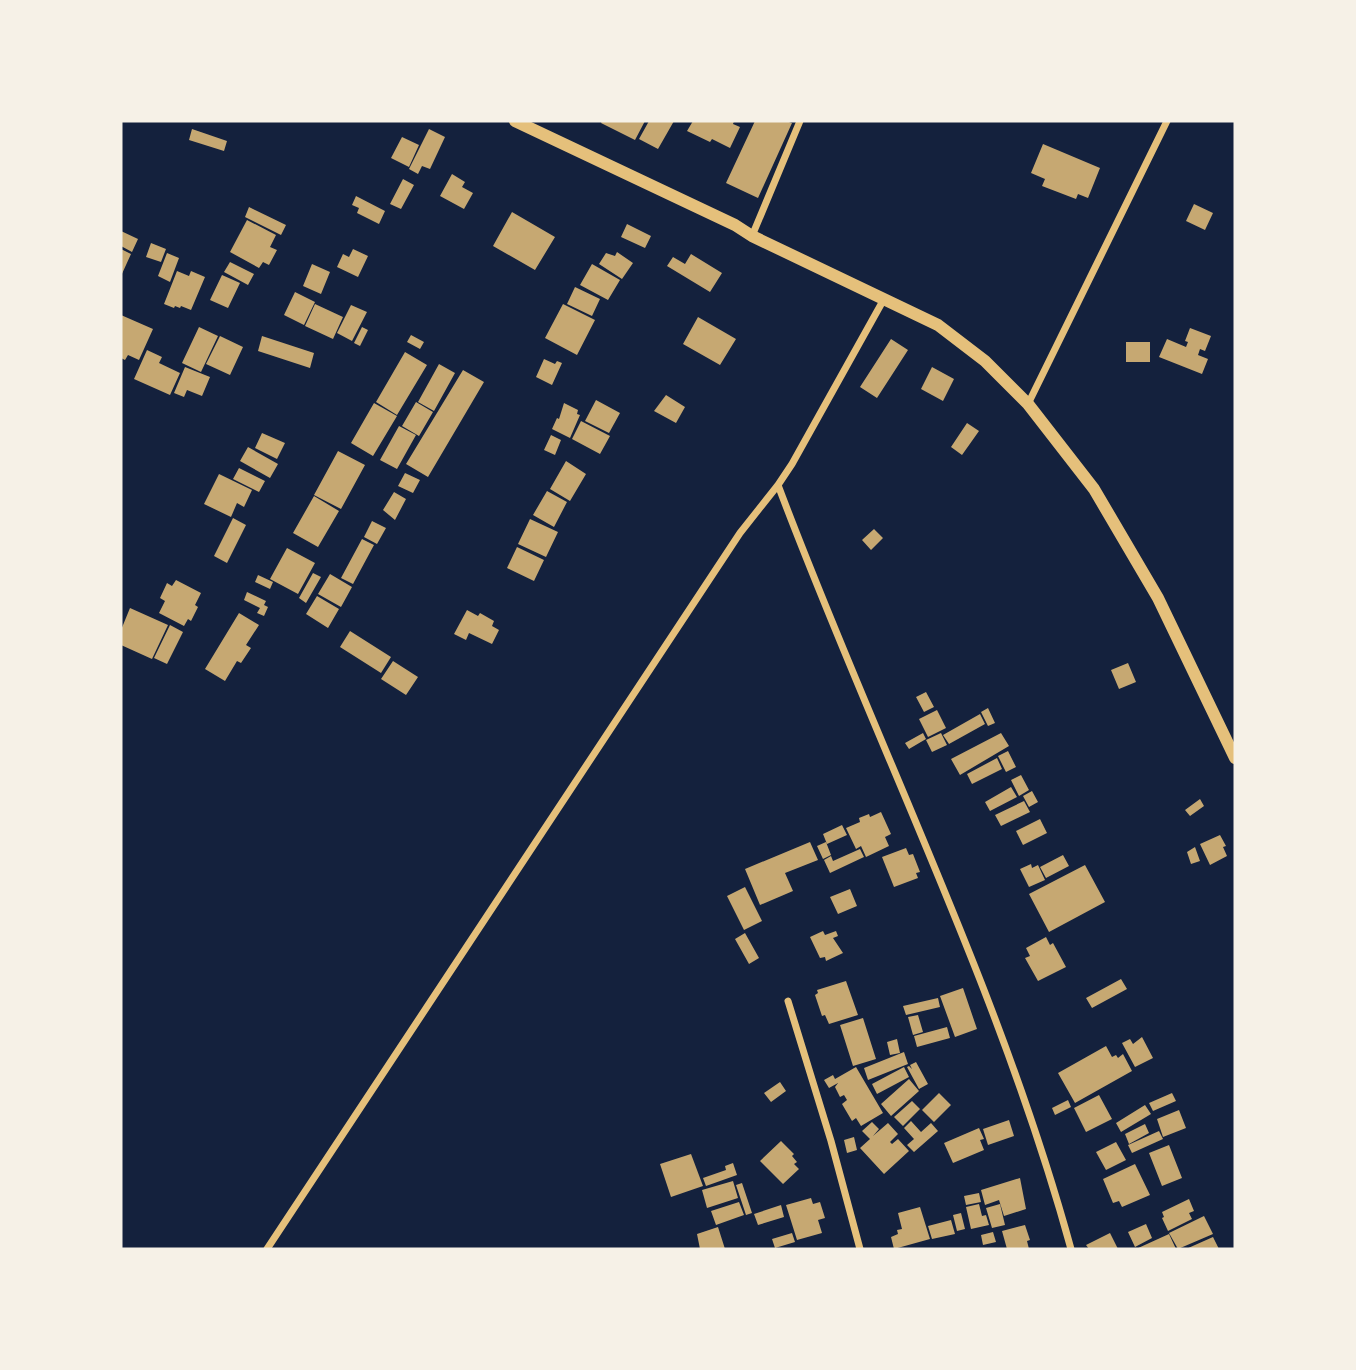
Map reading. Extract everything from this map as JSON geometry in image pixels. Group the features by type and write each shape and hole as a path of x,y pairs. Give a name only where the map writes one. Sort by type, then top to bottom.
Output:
{"main road":[{"path":"514,121 735,225 752,236 937,326 985,361 1028,404 1094,489 1158,598 1235,758"}],"street":[{"path":"752,236 800,121"},
{"path":"1028,404 1167,121"},
{"path":"267,1249 740,533 778,485 884,299"},
{"path":"778,485 820,597 977,970 1049,1167 1072,1249"},
{"path":"788,1001 831,1141 860,1249"}],"building":[{"path":"645,121 635,140 601,123"},
{"path":"649,121 674,121 658,149 639,139"},
{"path":"693,121 734,121 733,124 740,127 730,148 687,131"},
{"path":"755,121 792,123 758,198 726,183"},
{"path":"192,129 227,141 224,151 189,140"},
{"path":"429,129 445,137 430,169 422,166 418,174 409,169"},
{"path":"402,137 419,145 409,167 391,158"},
{"path":"1043,144 1100,168 1088,198 1078,194 1076,199 1042,186 1045,179 1031,173"},
{"path":"452,174 465,182 462,187 473,193 464,209 440,196"},
{"path":"403,179 414,185 401,209 390,204"},
{"path":"356,196 385,211 379,224 357,213 359,208 352,205"},
{"path":"1194,204 1213,213 1205,230 1186,221"},
{"path":"249,207 286,225 281,235 245,217"},
{"path":"512,212 555,237 535,270 493,246"},
{"path":"247,220 276,235 270,247 277,250 269,265 263,262 259,268 230,252"},
{"path":"627,224 651,236 645,248 621,237"},
{"path":"121,231 138,239 132,252 121,246"},
{"path":"151,243 166,249 161,262 146,257"},
{"path":"121,249 131,254 121,276"},
{"path":"353,249 368,256 358,277 337,267 343,254 349,257"},
{"path":"617,252 633,263 622,279 599,264 606,253 615,256"},
{"path":"167,253 179,258 170,282 158,276"},
{"path":"691,254 722,273 710,292 667,266 673,257 685,264"},
{"path":"230,262 254,274 248,285 224,272"},
{"path":"312,264 330,272 321,294 303,286"},
{"path":"592,264 620,280 608,300 580,285"},
{"path":"177,271 189,276 191,271 205,277 191,310 164,304"},
{"path":"222,275 240,283 228,308 210,300"},
{"path":"575,287 600,299 592,316 567,304"},
{"path":"295,292 315,302 304,325 284,315"},
{"path":"315,304 343,317 333,339 305,326"},
{"path":"563,304 595,320 577,355 545,338"},
{"path":"351,305 367,312 352,341 337,333"},
{"path":"121,315 153,329 139,360 128,355 125,360 121,358"},
{"path":"698,317 736,339 720,365 683,344"},
{"path":"199,327 218,336 201,372 182,363"},
{"path":"362,327 368,330 360,346 354,343"},
{"path":"1190,328 1211,336 1205,351 1200,349 1198,355 1208,359 1202,374 1159,357 1167,339 1186,347 1188,342 1185,341"},
{"path":"411,335 424,342 420,349 407,342"},
{"path":"220,336 243,347 230,375 206,364"},
{"path":"262,336 314,353 310,368 258,351"},
{"path":"891,339 908,350 877,398 860,387"},
{"path":"1126,342 1150,342 1150,362 1126,362"},
{"path":"147,350 162,357 159,363 180,373 170,395 134,379"},
{"path":"405,352 427,365 397,415 376,402"},
{"path":"544,359 555,364 557,361 562,363 552,385 536,377"},
{"path":"439,364 455,373 434,411 418,402"},
{"path":"185,367 210,377 202,396 187,390 184,397 174,393"},
{"path":"932,367 954,379 943,401 921,389"},
{"path":"463,370 484,382 428,477 406,464"},
{"path":"666,395 685,407 676,423 654,411"},
{"path":"596,400 620,413 609,433 585,421"},
{"path":"416,402 433,412 419,436 402,426"},
{"path":"374,403 397,416 373,456 351,443"},
{"path":"564,403 578,410 577,414 580,415 570,438 552,429 557,418 559,419"},
{"path":"581,421 610,436 600,454 572,439"},
{"path":"967,423 979,431 962,455 951,447"},
{"path":"399,426 416,435 397,469 380,460"},
{"path":"262,433 285,443 277,459 255,448"},
{"path":"551,435 561,440 555,455 544,450"},
{"path":"248,447 278,464 270,478 240,461"},
{"path":"338,451 365,465 341,509 314,495"},
{"path":"566,461 586,474 570,501 550,489"},
{"path":"239,468 265,481 259,492 233,479"},
{"path":"405,473 420,480 413,493 398,486"},
{"path":"219,474 252,490 244,507 237,503 231,517 204,504"},
{"path":"547,491 567,502 554,527 533,515"},
{"path":"394,492 406,499 395,520 383,510"},
{"path":"314,496 339,511 318,547 293,533"},
{"path":"233,518 246,525 227,563 214,556"},
{"path":"530,519 558,532 546,557 518,544"},
{"path":"372,521 386,528 377,544 364,537"},
{"path":"874,529 883,538 871,550 862,540"},
{"path":"362,539 374,545 353,584 341,578"},
{"path":"517,547 544,560 534,581 507,568"},
{"path":"287,548 315,563 298,594 270,579"},
{"path":"313,573 321,577 306,603 299,598"},
{"path":"330,574 352,587 341,607 318,594"},
{"path":"258,575 273,582 270,589 255,582"},
{"path":"176,580 201,593 191,621 188,619 184,626 159,613 165,601 160,598 167,583 172,586"},
{"path":"247,592 266,601 264,605 268,607 264,616 257,613 260,608 244,600"},
{"path":"317,596 339,609 328,628 306,614"},
{"path":"130,608 168,625 152,659 121,645 121,630"},
{"path":"467,610 478,616 480,613 494,621 492,626 499,630 492,644 469,633 466,640 454,634"},
{"path":"239,613 259,625 246,645 251,648 241,663 237,661 225,681 205,669"},
{"path":"170,625 183,632 167,664 154,658"},
{"path":"350,631 391,657 381,673 340,647"},
{"path":"393,661 418,677 406,695 381,679"},
{"path":"1128,663 1136,682 1119,689 1111,670"},
{"path":"926,692 934,707 924,712 916,697"},
{"path":"988,708 995,723 988,726 981,712"},
{"path":"937,710 946,728 928,737 919,719"},
{"path":"980,714 985,724 949,744 943,735"},
{"path":"923,733 926,739 909,749 905,743"},
{"path":"941,733 947,745 932,752 926,740"},
{"path":"1001,733 1009,746 960,775 951,759"},
{"path":"1008,751 1016,767 1006,772 998,756"},
{"path":"997,758 1002,769 972,784 967,774"},
{"path":"1021,775 1029,790 1019,796 1011,780"},
{"path":"1011,787 1017,797 990,811 985,802"},
{"path":"1032,791 1038,802 1029,807 1023,796"},
{"path":"1200,799 1204,806 1190,816 1185,810"},
{"path":"1024,801 1030,812 1001,826 995,815"},
{"path":"881,812 891,834 885,837 889,846 866,857 861,846 856,849 846,828 860,822 859,818"},
{"path":"1040,819 1047,833 1023,845 1016,831"},
{"path":"842,825 847,835 827,844 823,834"},
{"path":"1220,835 1226,846 1223,847 1227,856 1210,865 1200,844"},
{"path":"810,842 818,860 785,873 793,891 760,905 745,869"},
{"path":"826,842 831,855 823,859 817,846"},
{"path":"1195,847 1200,861 1191,864 1187,852"},
{"path":"906,848 909,855 913,854 920,872 916,873 918,878 894,887 882,857"},
{"path":"860,849 864,857 830,873 824,860 831,856 833,861"},
{"path":"1063,855 1069,866 1046,878 1040,867"},
{"path":"1031,864 1032,868 1038,865 1045,880 1029,887 1020,869"},
{"path":"1085,865 1105,902 1049,932 1029,894"},
{"path":"745,887 762,921 744,930 727,896"},
{"path":"850,889 857,906 838,914 830,897"},
{"path":"823,931 825,935 836,931 838,936 833,938 843,953 826,961 825,957 820,958 810,937"},
{"path":"745,933 759,958 749,964 735,939"},
{"path":"1046,937 1050,945 1053,943 1066,967 1038,981 1025,958 1030,956 1026,948"},
{"path":"1121,979 1127,989 1092,1008 1086,998"},
{"path":"846,981 858,1015 829,1024 825,1015 822,1016 815,995 817,990"},
{"path":"963,988 977,1029 955,1037 940,996"},
{"path":"938,998 940,1007 906,1015 903,1006"},
{"path":"918,1015 923,1032 913,1035 908,1017"},
{"path":"863,1018 876,1059 853,1066 840,1025"},
{"path":"947,1027 950,1038 917,1047 914,1036"},
{"path":"1142,1037 1153,1058 1135,1067 1122,1043 1130,1039 1133,1044"},
{"path":"897,1039 900,1053 890,1055 887,1042"},
{"path":"1106,1046 1112,1057 1116,1055 1118,1058 1123,1054 1132,1071 1075,1103 1058,1073"},
{"path":"904,1052 908,1064 868,1080 864,1068"},
{"path":"916,1062 928,1084 919,1089 907,1067 912,1069 910,1065"},
{"path":"856,1067 883,1113 861,1126 856,1118 852,1121 842,1104 847,1100 844,1095 840,1097 835,1087 838,1083 829,1088 824,1080 833,1075 835,1079"},
{"path":"904,1067 909,1077 877,1094 872,1084"},
{"path":"909,1079 919,1091 891,1116 881,1104"},
{"path":"780,1082 786,1091 771,1102 764,1093"},
{"path":"939,1093 951,1105 934,1122 922,1110"},
{"path":"1172,1093 1176,1101 1153,1111 1149,1103"},
{"path":"1099,1095 1112,1119 1086,1132 1074,1108"},
{"path":"1068,1100 1071,1107 1055,1115 1052,1108"},
{"path":"912,1101 920,1109 903,1126 894,1117"},
{"path":"1145,1105 1151,1114 1121,1132 1116,1123"},
{"path":"1179,1110 1186,1128 1163,1137 1157,1119"},
{"path":"1009,1120 1014,1136 988,1145 983,1129"},
{"path":"911,1121 921,1132 931,1123 938,1131 914,1152 907,1145 914,1139 904,1128"},
{"path":"872,1122 879,1129 873,1136 888,1123 898,1134 890,1142 892,1144 898,1139 909,1151 884,1174 860,1148 870,1139 862,1131"},
{"path":"1145,1124 1149,1133 1129,1144 1125,1134"},
{"path":"979,1128 984,1139 980,1140 984,1150 953,1163 944,1143"},
{"path":"1159,1131 1163,1139 1132,1153 1128,1145"},
{"path":"854,1137 857,1150 847,1153 844,1140"},
{"path":"781,1141 794,1154 792,1156 797,1162 794,1164 799,1169 783,1184 760,1161"},
{"path":"1116,1142 1126,1160 1106,1170 1096,1152"},
{"path":"1169,1145 1182,1178 1162,1186 1149,1153"},
{"path":"691,1154 703,1186 671,1197 660,1164"},
{"path":"733,1163 737,1175 706,1186 703,1178 726,1170 725,1166"},
{"path":"1135,1164 1150,1195 1122,1207 1119,1201 1113,1203 1103,1179"},
{"path":"1020,1178 1026,1209 1004,1216 999,1200 985,1205 981,1190"},
{"path":"733,1181 738,1198 707,1208 702,1190"},
{"path":"742,1183 752,1213 746,1215 736,1185"},
{"path":"979,1193 981,1202 966,1205 964,1196"},
{"path":"811,1198 813,1204 820,1202 825,1218 818,1220 822,1233 797,1240 786,1205"},
{"path":"1189,1199 1194,1211 1189,1213 1192,1219 1168,1231 1162,1212"},
{"path":"739,1202 744,1215 716,1225 711,1211"},
{"path":"979,1204 982,1216 986,1215 989,1225 971,1229 966,1207"},
{"path":"1000,1204 1005,1225 992,1228 986,1208"},
{"path":"781,1205 784,1217 758,1225 754,1214"},
{"path":"920,1207 930,1239 894,1249 891,1237 898,1234 897,1230 902,1229 898,1213"},
{"path":"961,1213 965,1229 957,1231 953,1215"},
{"path":"1204,1216 1213,1234 1178,1249 1169,1233"},
{"path":"951,1220 955,1234 932,1239 928,1226"},
{"path":"1146,1224 1152,1238 1135,1247 1128,1232"},
{"path":"1025,1225 1030,1240 1027,1241 1029,1249 1007,1249 1002,1231"},
{"path":"718,1227 725,1249 700,1249 697,1234"},
{"path":"993,1232 996,1242 983,1245 981,1235"},
{"path":"792,1233 795,1242 775,1248 772,1239"},
{"path":"1110,1233 1118,1249 1089,1249 1086,1245"},
{"path":"1169,1234 1176,1249 1136,1249"},
{"path":"1213,1237 1219,1249 1186,1249"}]}
